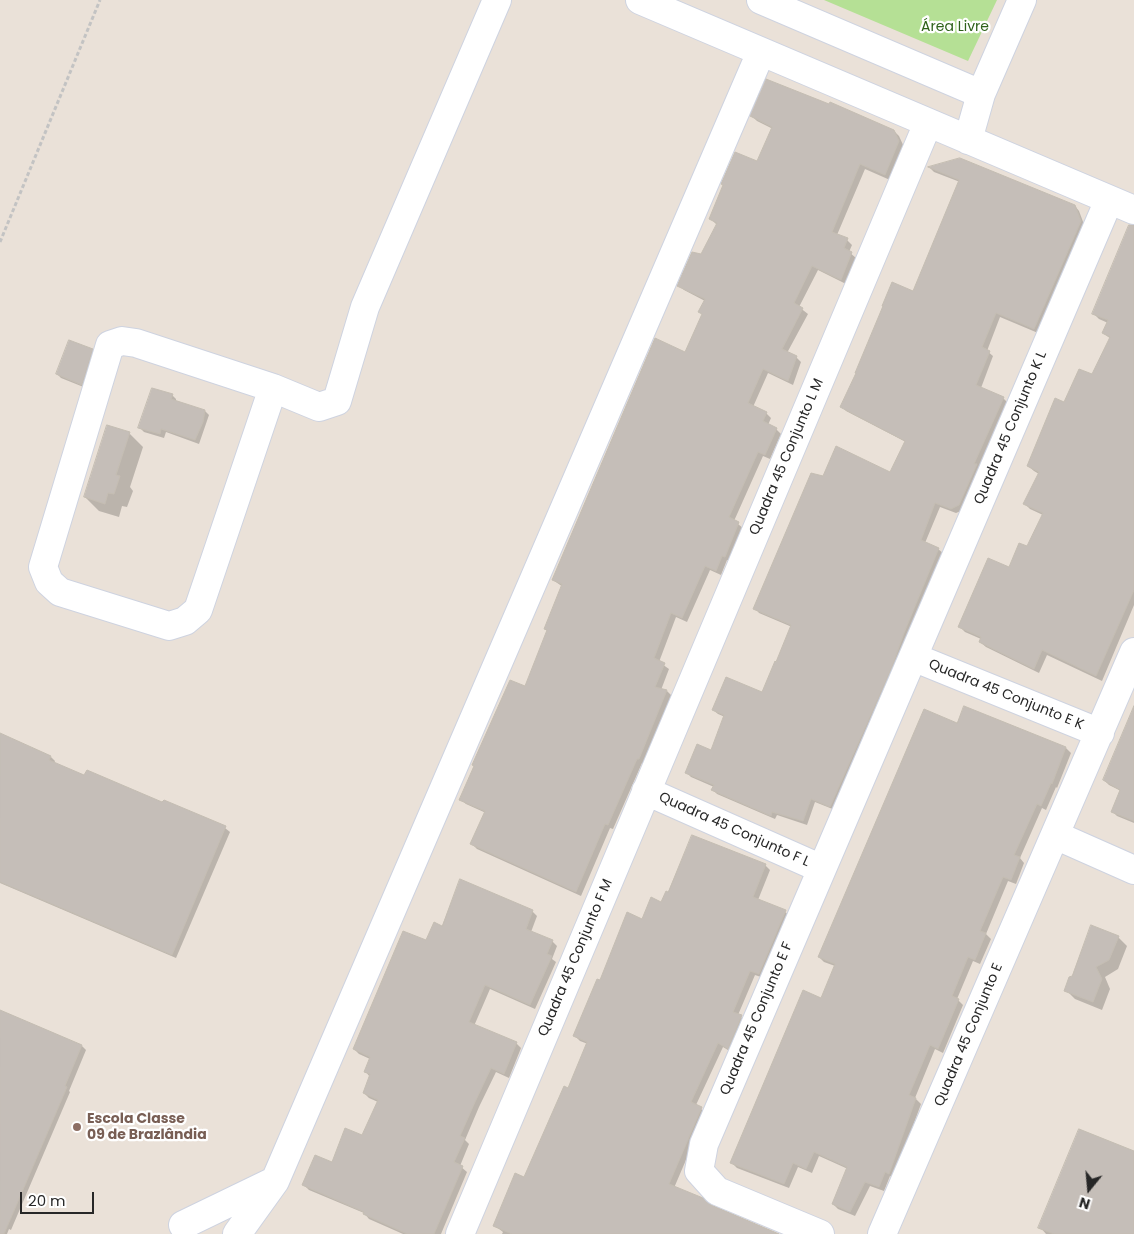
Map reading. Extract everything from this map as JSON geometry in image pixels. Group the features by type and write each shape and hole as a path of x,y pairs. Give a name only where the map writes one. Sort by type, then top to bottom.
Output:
{"street":[{"path":"273,388 198,610 185,621 168,626 60,592 49,582 43,567 110,345 122,341 136,343 273,388 319,407 336,401 365,307 497,0"},
{"path":"640,0 1134,210"},
{"path":"761,0 981,94"},
{"path":"968,140 981,94 1022,0"},
{"path":"237,1234 275,1181 761,52"},
{"name":"Quadra 45 Conjunto L M","path":"646,791 928,123"},
{"name":"Quadra 45 Conjunto K L","path":"822,869 1109,200"},
{"name":"Quadra 45 Conjunto E","path":"882,1234 1134,652"},
{"name":"Quadra 45 Conjunto E K","path":"913,657 1100,732"},
{"name":"Quadra 45 Conjunto F L","path":"646,791 822,869"},
{"name":"Quadra 45 Conjunto F M","path":"460,1234 646,791"},
{"path":"1055,835 1134,870"},
{"name":"Quadra 45 Conjunto E F","path":"820,1234 717,1191 699,1171 704,1144 822,869"},
{"path":"176,1229 275,1181"},
{"path":"176,1229 195,1223 208,1225 221,1234"}],"path":[{"path":"0,242 100,0"}],"green space":[{"name":"Área Livre","path":"824,0 997,0 968,61"}],"building":[{"path":"766,79 829,104 830,102 894,130 899,141 885,175 860,164 832,232 848,238 844,248 852,252 841,280 812,266 794,303 803,308 782,349 797,356 788,381 763,369 748,403 767,412 763,421 777,428 765,455 758,452 729,517 739,522 725,557 722,556 716,571 705,566 682,618 671,613 654,658 665,663 655,687 667,690 639,759 637,759 608,825 605,824 576,892 470,844 485,811 459,800 474,766 472,765 510,680 525,686 547,630 544,629 562,584 552,580 655,338 685,352 702,314 698,312 705,299 677,286 692,252 701,254 717,223 709,219 735,152 757,161 772,127 750,116"},
{"path":"960,158 1075,205 1081,221 1034,329 996,313 982,347 990,351 976,385 1004,397 974,464 977,464 959,505 951,509 935,503 921,540 939,548 892,667 830,807 811,799 803,821 772,812 771,816 711,790 714,785 685,773 697,744 711,750 724,715 712,710 726,677 762,692 776,662 791,625 753,609 811,473 823,476 836,446 890,472 905,441 840,407 856,373 892,282 913,291 959,180 928,167"},
{"path":"1129,225 1134,225 1134,590 1096,676 1042,650 1034,669 979,642 981,637 958,627 988,558 1009,567 1019,543 1027,546 1043,513 1023,504 1039,472 1027,466 1055,398 1064,402 1079,369 1092,374 1110,337 1102,333 1108,320 1092,314"},
{"path":"69,340 93,349 82,385 56,374"},
{"path":"152,388 173,394 171,399 205,410 203,422 195,440 161,429 160,434 138,428"},
{"path":"107,425 130,432 116,475 120,476 114,494 108,493 105,504 84,497"},
{"path":"964,706 1066,747 1052,784 1041,806 1037,804 1014,855 1020,857 1011,880 1003,877 980,931 986,933 975,960 968,957 952,996 959,999 938,1049 930,1045 909,1095 916,1098 889,1174 885,1172 879,1187 865,1182 850,1212 832,1204 847,1167 814,1152 806,1169 793,1163 784,1184 730,1163 803,990 821,998 835,964 818,957 924,709 957,723"},
{"path":"1134,706 1134,821 1111,812 1120,790 1103,780"},
{"path":"0,733 51,756 49,760 84,775 87,770 162,802 164,800 226,826 172,955 0,882"},
{"path":"692,835 766,864 753,897 786,910 759,974 750,971 733,1012 742,1015 728,1049 718,1043 691,1102 702,1107 669,1184 703,1198 711,1205 779,1234 512,1234 493,1226 515,1173 524,1177 564,1086 568,1088 587,1042 573,1036 597,979 600,980 627,912 642,919 651,897 661,902 666,891 668,892"},
{"path":"460,879 533,910 526,929 553,940 547,954 552,956 530,1005 485,985 469,1022 517,1042 504,1074 491,1068 460,1136 465,1138 454,1162 463,1166 434,1234 407,1234 363,1214 364,1212 302,1185 315,1155 332,1162 345,1128 362,1135 378,1100 363,1093 370,1074 364,1072 370,1057 353,1049 403,931 426,940 434,922 442,926"},
{"path":"1091,925 1119,936 1109,960 1096,967 1102,979 1093,1002 1064,991 1069,977 1072,976"},
{"path":"0,1010 82,1045 65,1086 67,1087 4,1234 0,1234"},
{"path":"1079,1129 1134,1151 1134,1234 1054,1234 1038,1228"}],"place":[{"name":"Escola Classe 09 de Brazlândia","path":"77,1127"}]}
